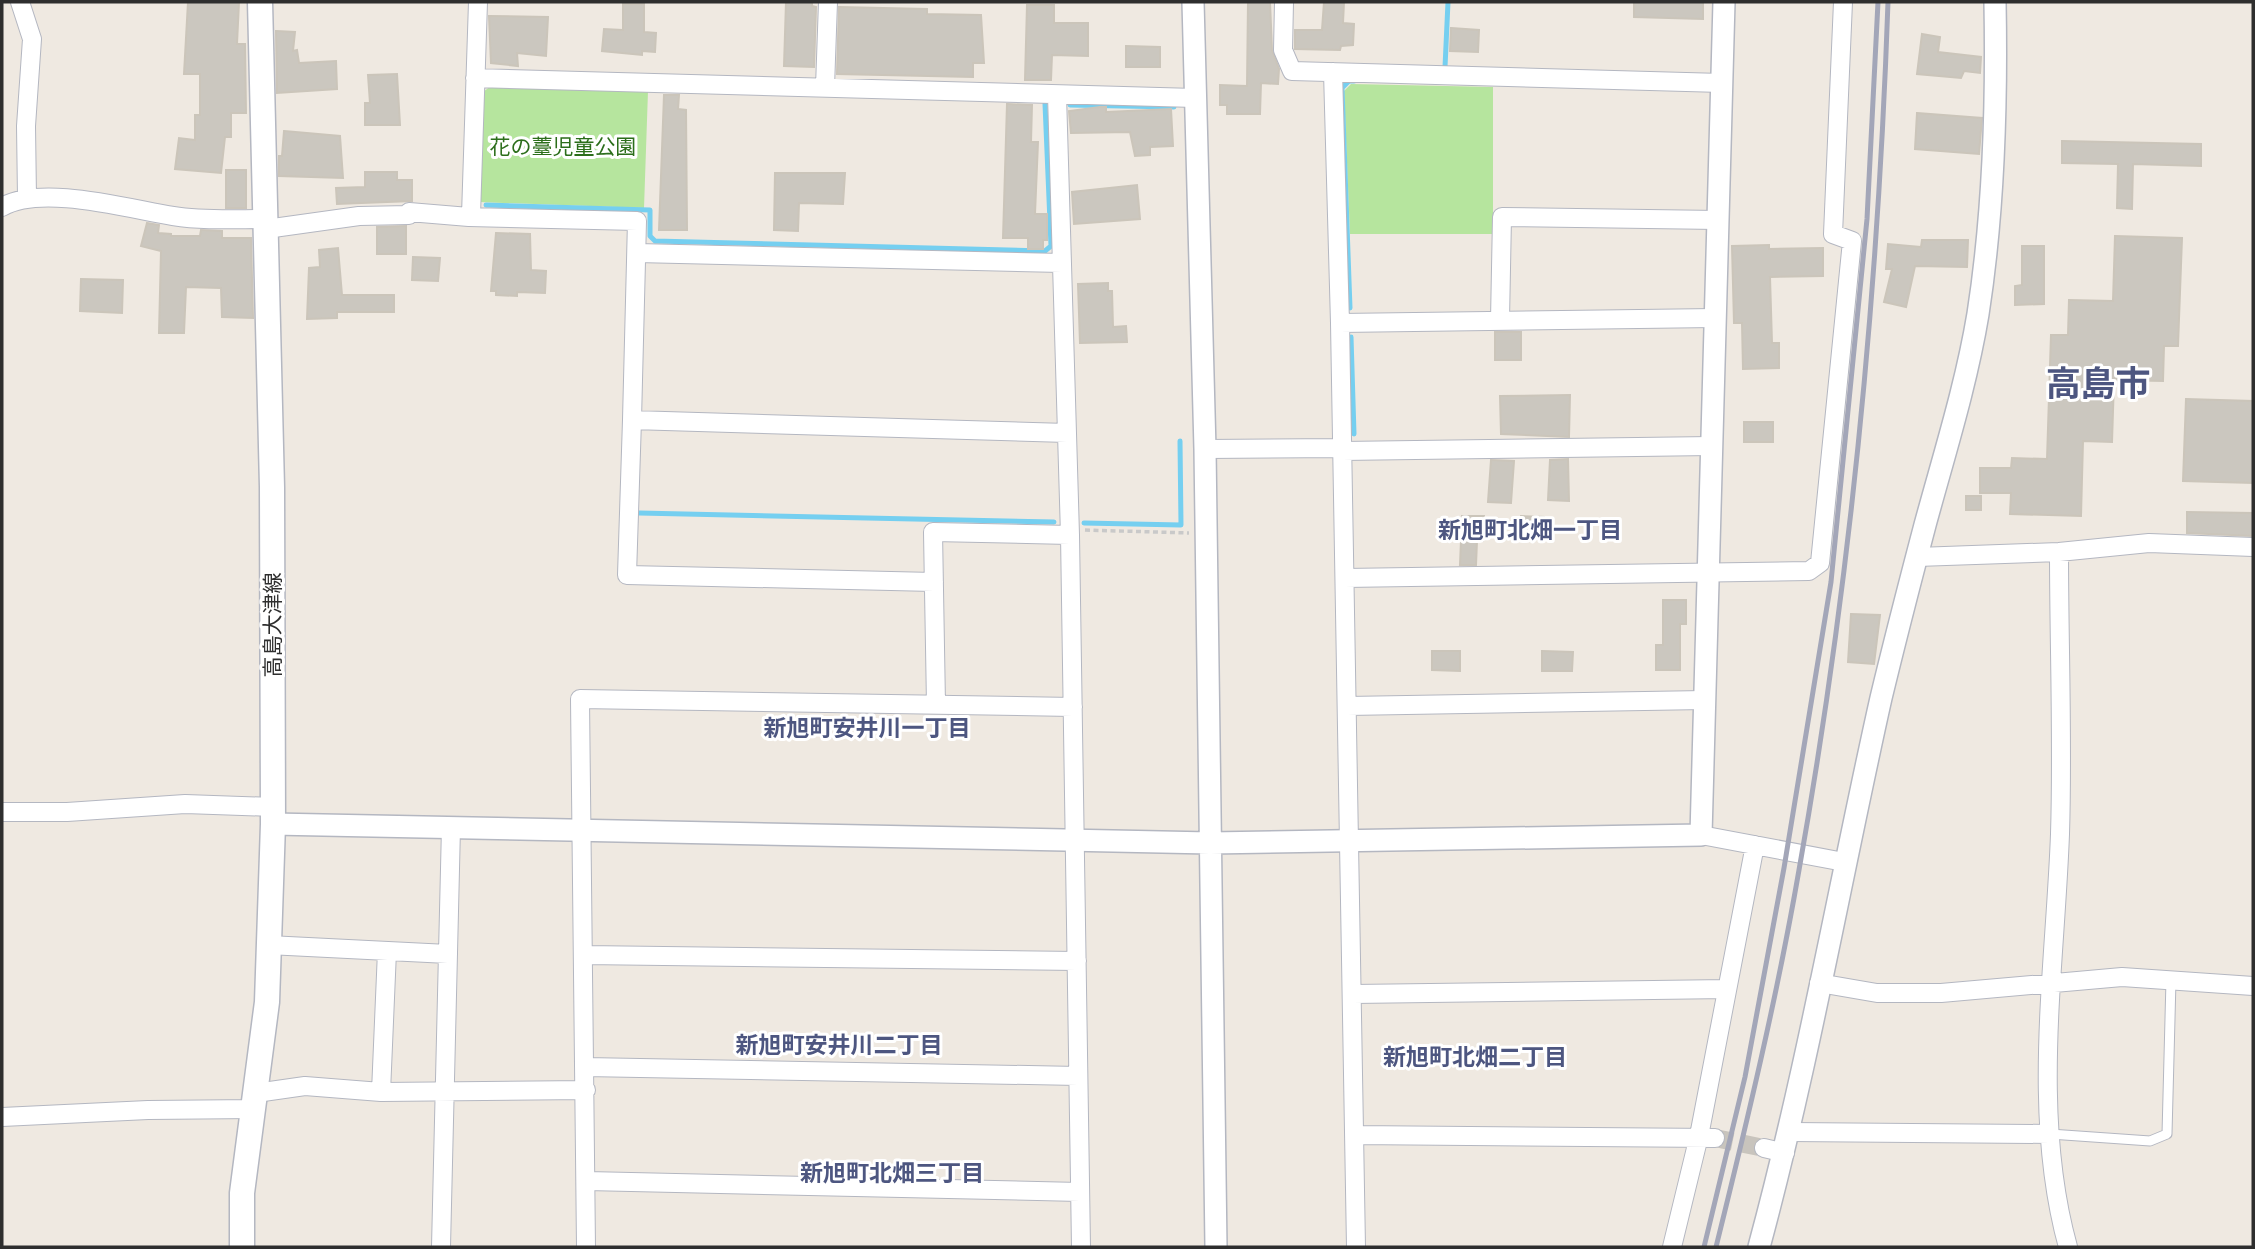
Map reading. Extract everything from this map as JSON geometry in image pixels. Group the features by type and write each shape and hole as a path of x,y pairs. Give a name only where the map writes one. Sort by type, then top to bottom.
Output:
{"main road":[{"name":"高島大津線","path":"242,1247 242,1193 267,1002 273,815 272,499 260,2"}],"street":[{"path":"20,2 32,39 26,127 27,198"},
{"path":"471,215 478,2"},
{"path":"825,87 828,2"},
{"path":"1193,2 1205,449 1216,1247"},
{"path":"1284,2 1283,50 1292,71 1722,83"},
{"path":"1701,835 1724,2"},
{"path":"1345,578 1809,571 1820,563 1852,241 1833,234 1843,2"},
{"path":"1759,1247 1779,1144 1819,983 1844,862 1917,557 1962,392 1978,315 1990,209 1996,75 1995,2"},
{"path":"1333,72 1356,1247"},
{"path":"475,78 1195,98"},
{"path":"1057,95 1070,532 1081,1247"},
{"path":"2,207 13,200 27,198 115,204 174,216 266,224 359,216 409,215 409,212 636,221 628,575 934,582"},
{"path":"1500,320 1502,217 1718,220"},
{"path":"637,253 1062,263"},
{"path":"1340,323 1715,318"},
{"path":"632,420 1067,433"},
{"path":"1205,449 1712,446"},
{"path":"936,705 933,532 1070,532"},
{"path":"1917,557 2059,552 2149,543 2253,547"},
{"path":"2059,552 2060,834 2049,984 2050,1134 2053,1179 2068,1247"},
{"path":"586,1247 580,699 1073,707"},
{"path":"1347,706 1704,700"},
{"path":"2,812 67,812 185,804 273,815 451,827 1210,843 1701,835 1844,862"},
{"path":"441,1247 451,827"},
{"path":"1672,1247 1707,1137 1727,989 1755,845"},
{"path":"268,945 448,954"},
{"path":"381,1092 387,951"},
{"path":"584,955 1077,961"},
{"path":"1819,983 1877,993 1941,993 2122,977 2253,986"},
{"path":"1353,994 1727,989"},
{"path":"585,1067 1078,1076"},
{"path":"2,1117 148,1110 255,1101 305,1086 381,1092 586,1090"},
{"path":"1779,1144 2050,1134"},
{"path":"1354,1135 1707,1137"},
{"path":"587,1181 1080,1192"}],"lane":[{"path":"2050,1134 2150,1141 2161,1139 2167,1134 2171,981"}],"path":[{"path":"1070,532 1205,533"}],"green space":[{"path":"1351,84 1493,87 1493,234 1350,234 1344,91"},
{"name":"花の薹児童公園","path":"491,86 648,91 644,208 479,202 483,92"}],"building":[{"path":"188,2 239,2 237,44 245,44 246,113 231,113 231,137 225,137 221,173 175,169 179,138 195,140 195,115 200,115 200,74 184,74"},
{"path":"786,2 812,2 812,6 816,7 814,67 784,66"},
{"path":"1248,2 1270,2 1272,50 1279,69 1278,84 1261,83 1260,114 1227,114 1227,105 1220,105 1220,85 1247,86"},
{"path":"1324,2 1344,2 1343,23 1354,24 1353,45 1341,46 1340,50 1295,49 1295,30 1322,30"},
{"path":"1634,2 1703,2 1703,19 1634,17"},
{"path":"623,4 644,4 644,32 656,33 655,52 642,51 642,55 602,51 604,29 623,30"},
{"path":"1027,5 1054,5 1054,23 1088,23 1088,56 1052,55 1051,80 1025,80"},
{"path":"839,7 927,9 927,14 981,15 984,63 973,63 973,77 837,74"},
{"path":"489,16 548,17 546,56 517,53 518,66 491,63"},
{"path":"1451,28 1479,30 1478,52 1450,51"},
{"path":"276,31 295,32 293,51 297,50 299,63 336,61 337,89 277,93"},
{"path":"1922,34 1940,37 1938,52 1981,57 1980,73 1964,71 1961,78 1917,74"},
{"path":"1126,46 1160,47 1160,67 1126,67"},
{"path":"397,74 400,125 365,125 365,103 370,103 368,75"},
{"path":"664,95 679,95 678,109 686,110 687,230 659,230"},
{"path":"1007,104 1032,105 1031,142 1038,142 1035,214 1047,214 1047,240 1043,240 1043,249 1028,249 1028,238 1003,238"},
{"path":"1106,107 1106,112 1171,109 1173,146 1150,147 1150,155 1135,156 1130,132 1071,133 1069,111"},
{"path":"1917,113 1982,118 1979,154 1915,149"},
{"path":"284,131 340,136 343,178 279,176 279,156 282,156"},
{"path":"2062,141 2201,144 2201,166 2133,164 2132,209 2117,208 2118,164 2062,163"},
{"path":"226,170 246,170 246,208 226,208"},
{"path":"365,172 397,172 397,180 412,180 412,201 337,204 336,188 365,187"},
{"path":"775,173 845,173 843,204 799,203 798,231 774,230"},
{"path":"1137,185 1140,219 1074,224 1072,192"},
{"path":"147,223 159,225 158,233 171,236 200,236 201,230 222,231 222,238 251,238 253,318 222,317 221,288 186,287 184,333 159,333 161,251 141,246"},
{"path":"406,226 406,254 377,254 377,227"},
{"path":"496,233 530,234 531,270 546,271 545,293 517,292 517,296 496,295 496,291 491,291"},
{"path":"2115,236 2182,238 2178,346 2164,346 2163,381 2114,380 2112,442 2083,441 2081,516 2010,514 2011,493 1980,493 1980,468 2011,468 2012,458 2047,459 2051,335 2068,335 2069,300 2113,301"},
{"path":"1922,240 1968,240 1967,267 1915,266 1906,307 1884,302 1892,269 1886,269 1888,244 1921,247"},
{"path":"1769,245 1769,249 1823,248 1823,276 1770,277 1772,343 1779,343 1779,368 1743,369 1742,323 1734,323 1732,246"},
{"path":"2022,246 2044,246 2044,304 2015,305 2015,286 2022,285"},
{"path":"338,248 342,295 394,295 394,312 337,312 337,318 307,319 309,268 320,267 319,250"},
{"path":"413,257 440,258 438,281 412,280"},
{"path":"81,279 123,280 122,313 80,311"},
{"path":"1108,283 1108,291 1112,291 1113,327 1126,326 1127,342 1080,343 1078,284"},
{"path":"1495,332 1521,332 1521,360 1495,360"},
{"path":"1570,395 1569,437 1501,434 1500,396"},
{"path":"2186,399 2253,401 2253,483 2183,481"},
{"path":"1744,422 1773,422 1773,442 1744,442"},
{"path":"1568,459 1569,501 1548,500 1550,460"},
{"path":"1491,460 1514,461 1511,503 1488,502"},
{"path":"1966,496 1981,496 1981,510 1966,510"},
{"path":"2187,512 2253,513 2253,536 2187,533"},
{"path":"1462,516 1484,516 1483,541 1477,541 1476,565 1460,565"},
{"path":"1521,516 1544,517 1543,539 1519,538"},
{"path":"1663,600 1686,600 1686,624 1680,624 1680,670 1656,670 1656,645 1663,645"},
{"path":"1851,614 1880,615 1874,664 1848,662"},
{"path":"1432,651 1460,651 1460,671 1432,670"},
{"path":"1542,651 1573,652 1572,671 1542,671"}],"waterway":[{"path":"1445,67 1448,2"},
{"path":"1350,308 1342,88 1349,81 1354,81"},
{"path":"486,205 650,210 650,236 655,241 1045,251 1051,246 1045,104"},
{"path":"1070,105 1174,107"},
{"path":"1351,337 1354,434"},
{"path":"1084,523 1181,525 1180,441"},
{"path":"639,513 1054,522"}],"tunnel":[{"path":"1715,1138 1764,1148"}],"railway":[{"path":"1704,1247 1745,1077 1784,868 1831,582 1867,219 1878,2"},
{"path":"1716,1247 1781,965 1833,654 1869,329 1888,2"}],"district":[{"name":"高島市","path":"2098,384"},
{"name":"新旭町北畑一丁目","path":"1530,530"},
{"name":"新旭町安井川一丁目","path":"867,728"},
{"name":"新旭町安井川二丁目","path":"839,1045"},
{"name":"新旭町北畑二丁目","path":"1475,1057"},
{"name":"新旭町北畑三丁目","path":"892,1173"}]}
